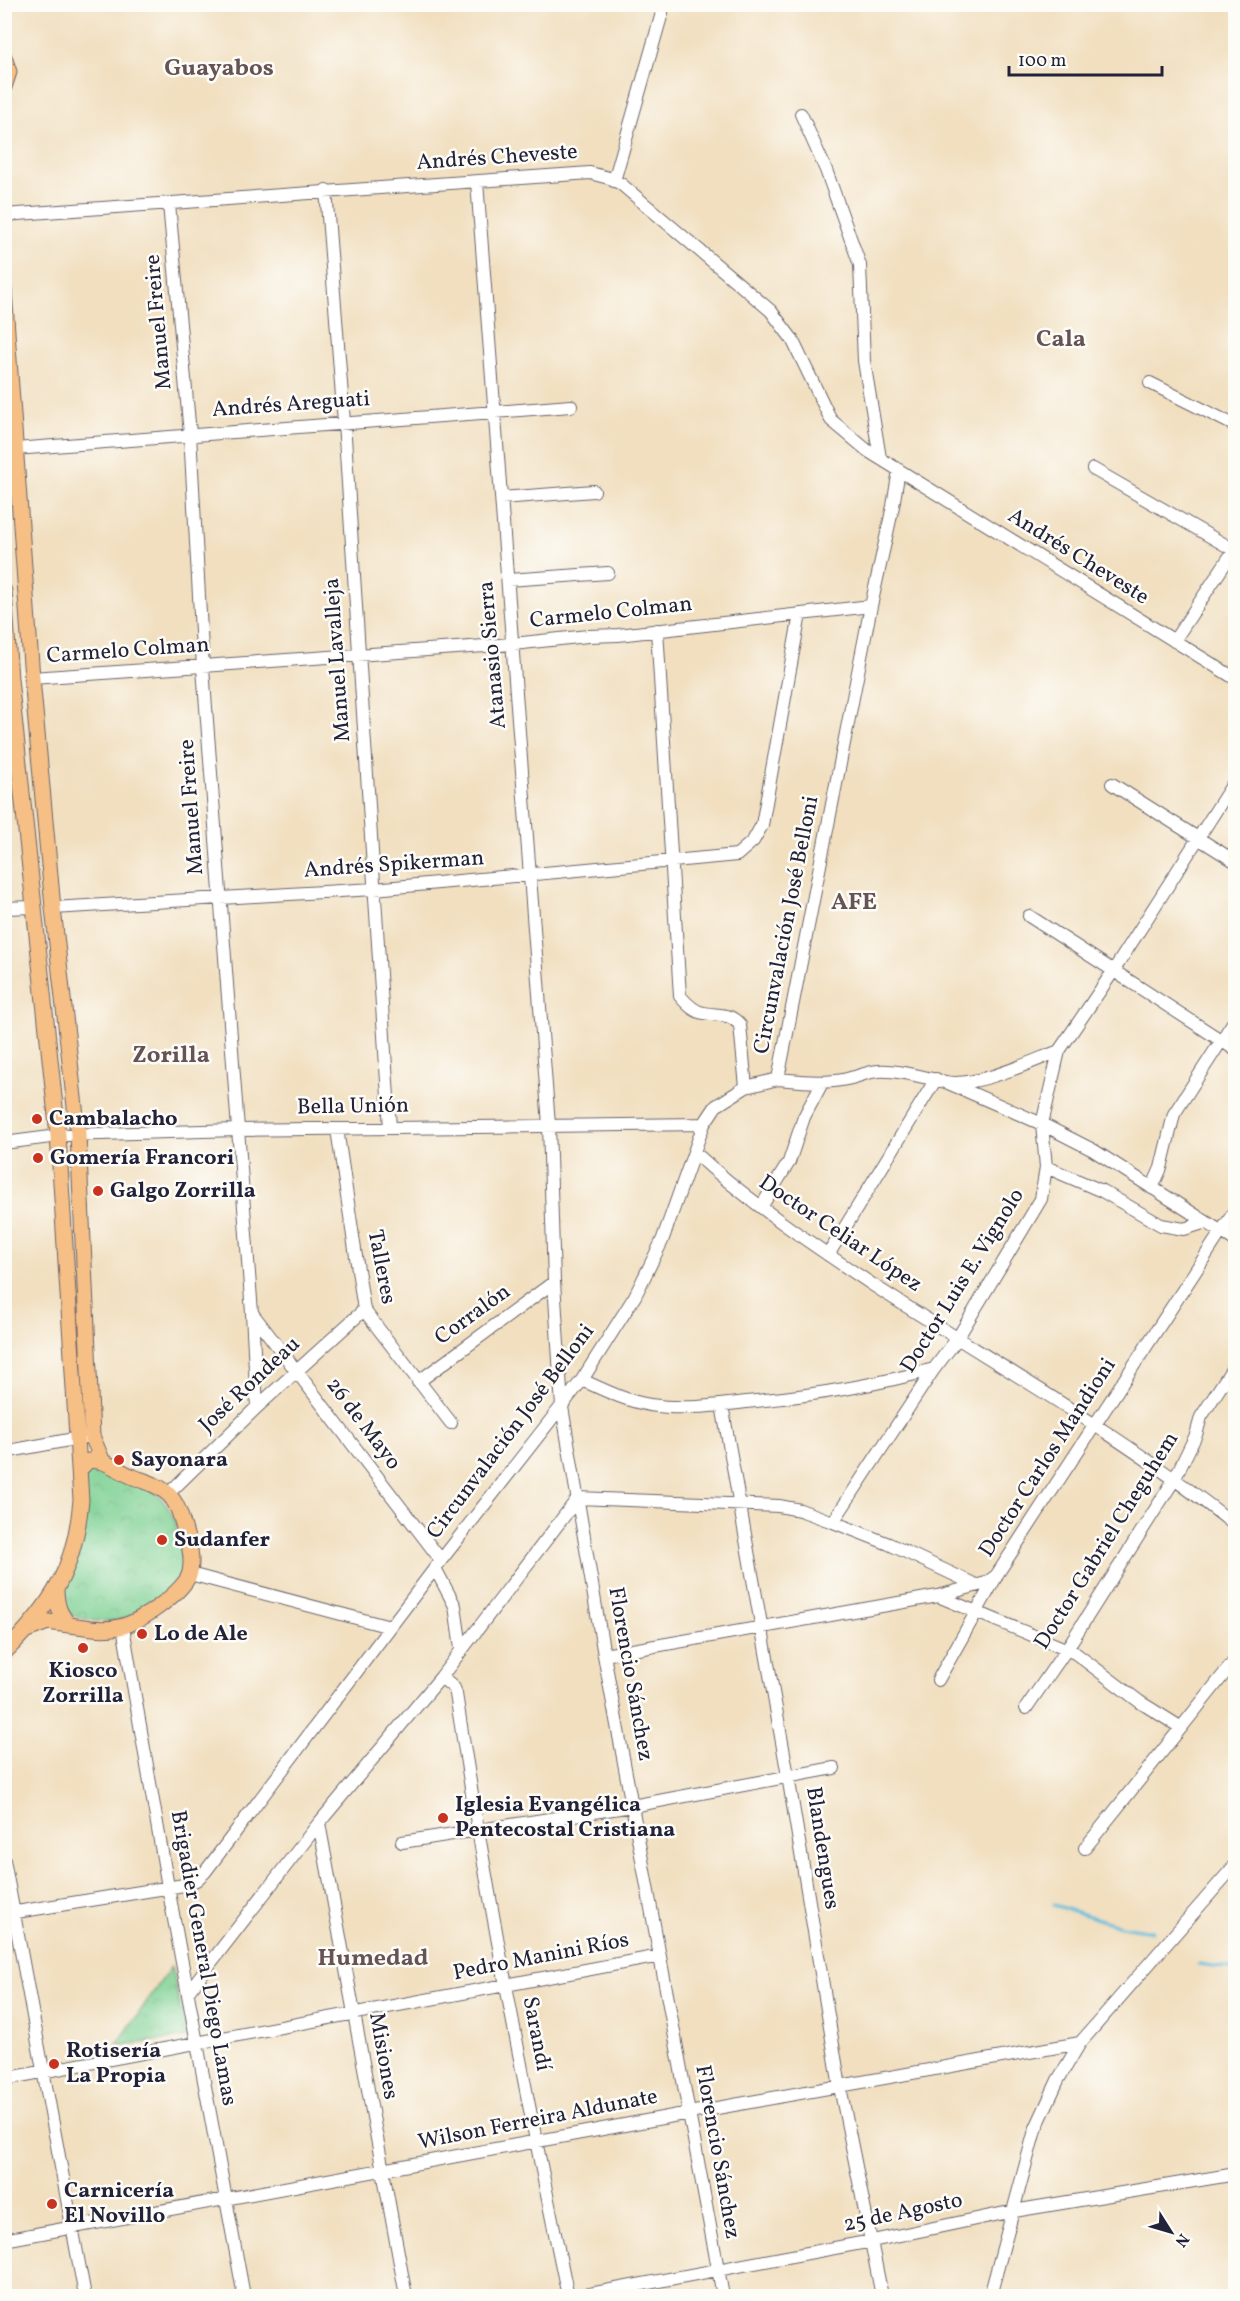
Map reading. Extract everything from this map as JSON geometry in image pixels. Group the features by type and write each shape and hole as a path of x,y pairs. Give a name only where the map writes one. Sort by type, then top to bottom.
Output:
{"main road":[{"path":"4,57 9,72 4,87"},
{"path":"4,290 32,678 53,908 78,1134 92,1436 103,1462"},
{"path":"4,591 8,680 58,1135 81,1500 77,1537 56,1593 27,1630 4,1653"},
{"path":"27,1630 48,1622 98,1629 123,1627 139,1619 170,1597 190,1574 191,1553 178,1507 168,1494 155,1485 103,1462 88,1461 80,1469"},
{"path":"56,1593 56,1605 69,1624"}],"street":[{"path":"614,181 662,13"},
{"path":"801,114 826,170 860,265 864,361 880,458"},
{"name":"Andrés Cheveste","path":"4,215 169,204 326,190 590,173 614,181 621,184 771,311 792,339 831,420 868,451 1236,679"},
{"name":"Atanasio Sierra","path":"477,182 532,875 549,1125"},
{"name":"Manuel Lavalleja","path":"326,190 344,422 390,1128"},
{"name":"Manuel Freire","path":"169,204 190,434 203,668 252,1313 257,1407"},
{"path":"1150,383 1236,426"},
{"name":"Andrés Areguati","path":"15,448 571,406"},
{"path":"1093,469 1235,548 1174,641"},
{"name":"Circunvalación José Belloni","path":"9,1913 184,1885 196,1880 205,1872 438,1564 582,1380 635,1296 662,1241 704,1124 716,1106 746,1088 778,1079 871,606 893,506 898,470"},
{"path":"501,498 594,491"},
{"path":"508,580 608,573"},
{"name":"Carmelo Colman","path":"32,678 203,668 513,644 871,606"},
{"name":"Andrés Spikerman","path":"53,908 374,889 738,855 753,841 762,825 800,614"},
{"path":"657,630 680,996 687,1004 701,1013 733,1018 740,1025 746,1088"},
{"name":"Doctor Luis E. Vignolo","path":"833,1522 957,1339 1041,1199 1046,1167 1042,1124 1059,1051 1114,970 1236,779"},
{"path":"1112,784 1236,862"},
{"path":"4,908 34,907"},
{"path":"1029,916 1236,1050"},
{"path":"1152,1188 1161,1168 1174,1114 1236,1018"},
{"path":"778,1079 822,1083 848,1079 879,1070 941,1081 971,1081 992,1076 1059,1051"},
{"path":"941,1081 1042,1124 1092,1150 1236,1241"},
{"path":"828,1255 941,1081"},
{"path":"761,1207 789,1162 804,1117 822,1083"},
{"name":"Bella Unión","path":"4,1143 78,1134 704,1124"},
{"name":"Florencio Sánchez","path":"549,1125 554,1282 562,1407 604,1655 723,2296"},
{"name":"Talleres","path":"337,1129 364,1310 451,1423"},
{"name":"Doctor Celiar López","path":"694,1152 726,1181 828,1255 1095,1426 1235,1525"},
{"path":"1046,1167 1102,1191 1161,1225 1184,1229 1206,1222"},
{"name":"Doctor Carlos Mandioni","path":"604,1655 938,1596 986,1583 996,1576 1236,1209"},
{"name":"Corralón","path":"418,1382 554,1282"},
{"name":"José Rondeau","path":"168,1494 257,1407 364,1310"},
{"name":"26 de Mayo","path":"252,1313 297,1370 438,1564 455,1606 461,1648"},
{"name":"Doctor Gabriel Cheguhem","path":"1026,1708 1066,1650 1174,1480 1196,1435 1202,1417 1236,1363"},
{"path":"582,1380 626,1399 652,1405 701,1407 783,1399 934,1370"},
{"name":"Blandengues","path":"722,1405 840,2087 882,2296"},
{"path":"4,1452 92,1436"},
{"path":"188,1992 319,1823 441,1677 578,1498 790,1508 889,1544 976,1586"},
{"path":"190,1574 390,1627"},
{"path":"938,1680 996,1576"},
{"path":"938,1596 1075,1653 1140,1702 1180,1727"},
{"name":"Brigadier General Diego Lamas","path":"123,1627 168,1887 244,2296"},
{"path":"1085,1848 1236,1659"},
{"name":"Sarandí","path":"441,1677 454,1688 456,1694 477,1831 535,2142 568,2296"},
{"path":"402,1842 632,1806 834,1768"},
{"name":"Misiones","path":"319,1823 406,2296"},
{"path":"4,1860 9,1913 43,2071 85,2296"},
{"path":"990,2296 1035,2130 1058,2080 1080,2043 1236,1864"},
{"name":"Pedro Manini Ríos","path":"4,2079 660,1956"},
{"name":"Wilson Ferreira Aldunate","path":"4,2240 1080,2043"},
{"name":"25 de Agosto","path":"579,2296 872,2241 1014,2211 1236,2174"}],"green space":[{"path":"93,1464 152,1490 162,1499 174,1520 184,1557 182,1573 172,1587 133,1614 119,1620 90,1620 71,1614 65,1610 62,1592 84,1471"},
{"path":"171,1967 187,2037 116,2046"}],"waterway":[{"path":"1054,1905 1121,1926 1152,1931"},
{"path":"1198,1964 1236,1969"}],"place":[{"name":"Cambalacho","path":"37,1119"},
{"name":"Gomería Francori","path":"38,1158"},
{"name":"Galgo Zorrilla","path":"98,1191"},
{"name":"Sayonara","path":"119,1460"},
{"name":"Sudanfer","path":"162,1540"},
{"name":"Lo de Ale","path":"142,1634"},
{"name":"Kiosco Zorrilla","path":"83,1648"},
{"name":"Iglesia Evangélica Pentecostal Cristiana","path":"443,1818"},
{"name":"Rotisería La Propia","path":"54,2064"},
{"name":"Carnicería El Novillo","path":"52,2204"}],"district":[{"name":"Guayabos","path":"219,69"},
{"name":"Cala","path":"1061,340"},
{"name":"AFE","path":"854,903"},
{"name":"Zorilla","path":"171,1056"},
{"name":"Humedad","path":"373,1959"}]}
